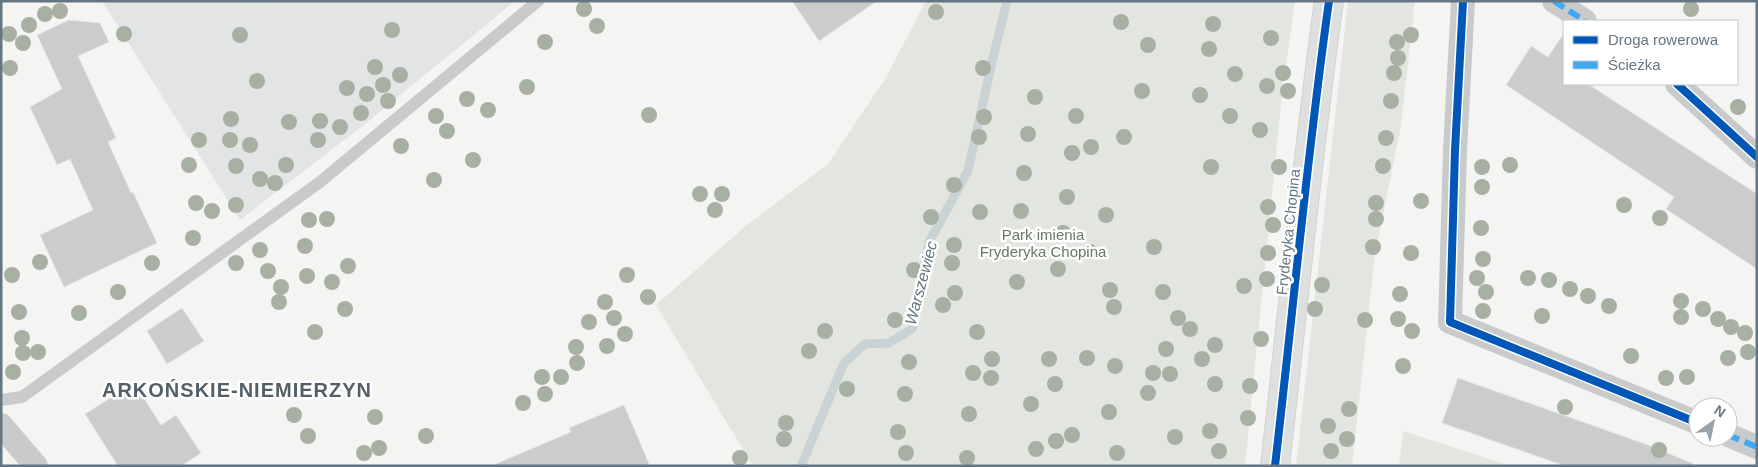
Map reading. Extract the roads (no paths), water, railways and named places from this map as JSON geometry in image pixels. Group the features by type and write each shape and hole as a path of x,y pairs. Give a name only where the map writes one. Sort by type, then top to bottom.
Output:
{"street":[{"name":"Fryderyka Chopina","path":"1275,466 1315,104 1329,1"},
{"path":"1463,1 1455,150 1450,322 1688,419"},
{"path":"1554,1 1583,20"},
{"path":"1678,85 1757,157"},
{"path":"1,425 36,466"},
{"path":"1738,439 1757,447"}],"lane":[{"path":"1,400 22,397 320,182 538,1"}],"waterway":[{"name":"Warszewiec","path":"801,466 844,363 865,344 889,343 912,329 929,242 968,171 1007,1"}],"district":[{"name":"ARKOŃSKIE-NIEMIERZYN","path":"237,390"}],"park label":[{"name":"Park imienia Fryderyka Chopina","path":"1043,242"}]}
